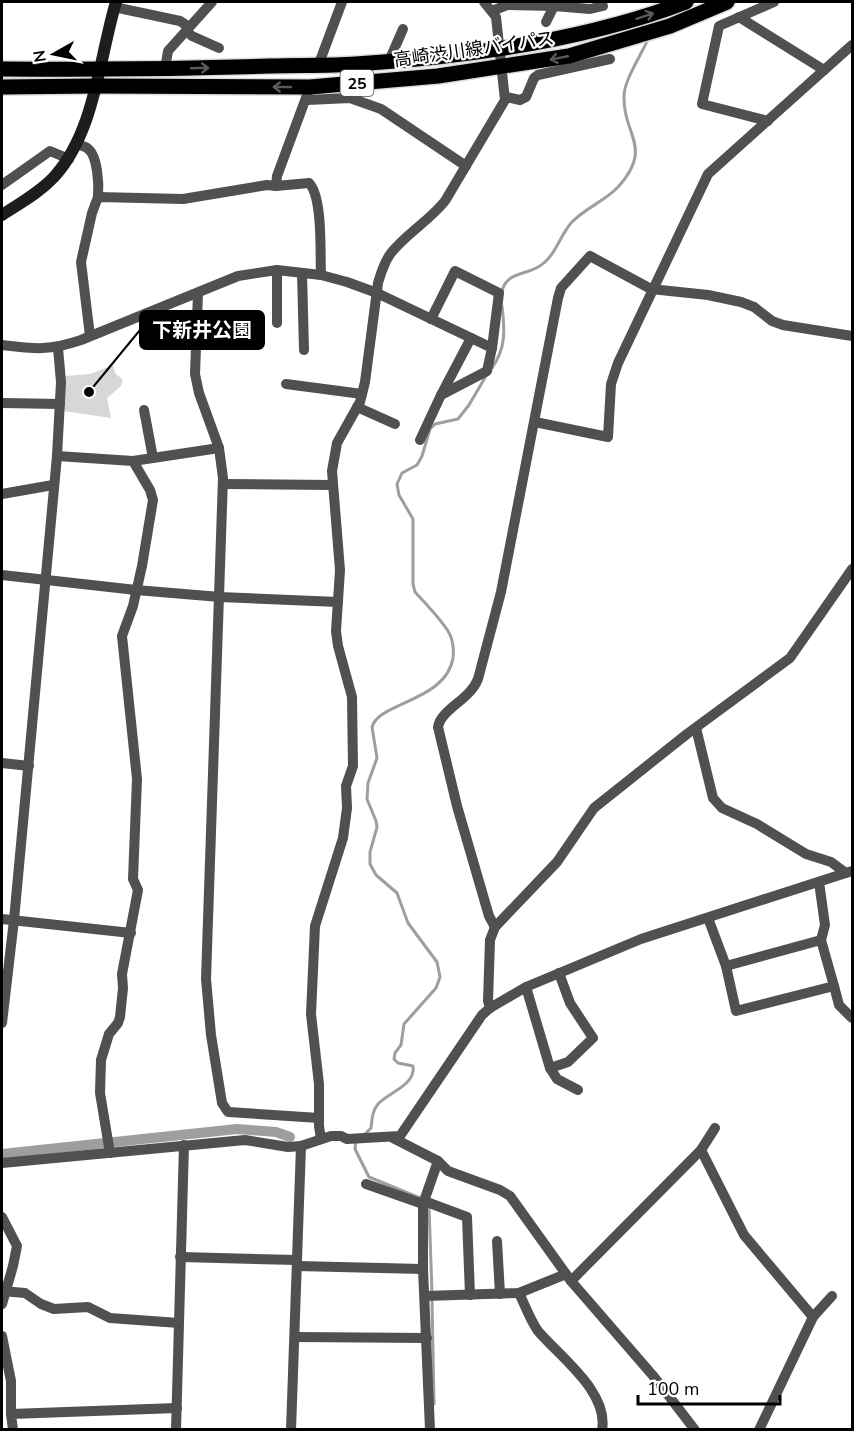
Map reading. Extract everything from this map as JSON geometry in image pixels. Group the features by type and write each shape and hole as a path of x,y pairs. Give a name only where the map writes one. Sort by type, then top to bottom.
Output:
{"main road":[{"name":"高崎渋川線バイパス","path":"2,87 95,86 309,94 569,56 670,26 727,2"},
{"path":"2,214 38,192 53,179 78,144 115,4"},
{"name":"高崎渋川線バイパス","path":"2,69 99,70 318,66 389,61 499,48 615,25 680,4"}],"street":[{"path":"165,69 168,51 212,2"},
{"path":"318,66 342,2"},
{"path":"321,1139 319,1084 311,1014 315,926 343,838 347,808 346,786 353,766 352,697 336,631 340,570 332,485 333,455 362,394 382,270 391,254 435,213 502,108 506,97 496,17 484,2"},
{"path":"768,121 702,104 719,26 774,2"},
{"path":"115,4 180,21 192,36 219,48"},
{"path":"492,11 507,5 555,4 590,9 603,6"},
{"path":"546,22 555,4"},
{"path":"739,17 825,70"},
{"path":"389,61 403,29"},
{"path":"535,422 608,437 611,384 618,363 708,174 852,45"},
{"path":"506,97 520,100 526,97 534,78 538,75 610,59"},
{"path":"276,186 277,176 309,94 350,98 381,110 466,166"},
{"path":"78,144 87,147 92,153 99,181 98,197 81,262 90,336"},
{"path":"2,185 50,151 69,159"},
{"path":"98,197 183,199 267,185 309,183 315,188 320,233 321,275"},
{"path":"495,927 489,916 457,806 438,728 442,717 468,696 478,679 501,592 561,288 590,256 651,290 708,295 741,302 754,307 772,321 783,325 852,336"},
{"path":"277,270 277,323"},
{"path":"2,345 42,350 58,348 238,276 277,270 321,275 377,293 492,348"},
{"path":"431,319 455,271 499,293 487,371 441,395"},
{"path":"302,273 304,350"},
{"path":"198,293 195,374 199,393 219,448 223,484 206,979 211,1035 222,1103 228,1112 319,1118"},
{"path":"420,440 471,338"},
{"path":"2,1023 14,920 57,456 61,381 58,348"},
{"path":"286,384 362,394"},
{"path":"2,403 60,404"},
{"path":"357,407 395,424"},
{"path":"144,410 153,458"},
{"path":"57,456 133,461 219,448"},
{"path":"110,1153 100,1093 101,1060 109,1034 120,1017 122,974 138,890 133,879 137,779 122,636 133,606 153,500 150,490 133,461"},
{"path":"2,494 53,484"},
{"path":"223,484 332,485"},
{"path":"490,1008 488,1001 490,940 495,927 557,862 594,808 790,658 852,569"},
{"path":"2,575 220,597 338,602"},
{"path":"696,728 713,798 723,808 757,824 806,854 831,862 849,872"},
{"path":"2,763 28,766"},
{"path":"2,1163 245,1140 288,1147 301,1146 330,1136 341,1136 348,1139 400,1136 482,1016 490,1008 526,987 641,939 849,872"},
{"path":"819,882 825,925 821,940 839,1005 852,1018"},
{"path":"708,918 726,966 736,1011 834,986"},
{"path":"2,919 130,933"},
{"path":"726,966 821,940"},
{"path":"550,1068 568,1062 593,1038 570,1003 559,973"},
{"path":"526,987 550,1068 556,1078 578,1090"},
{"path":"425,1296 519,1293 568,1277 701,1150 715,1128"},
{"path":"393,1138 438,1161 448,1171 500,1190 510,1196 568,1277 655,1378 695,1430"},
{"path":"176,1430 184,1145"},
{"path":"291,1430 301,1146"},
{"path":"701,1150 744,1235 813,1317"},
{"path":"430,1430 423,1269 424,1203 438,1161"},
{"path":"366,1184 467,1217 470,1295"},
{"path":"2,1217 16,1246 14,1266 4,1291 2,1304"},
{"path":"496,1241 500,1294"},
{"path":"180,1257 423,1269"},
{"path":"4,1291 25,1293 41,1304 54,1309 88,1307 110,1318 179,1323"},
{"path":"519,1293 538,1330 587,1383 603,1415 602,1430"},
{"path":"759,1430 813,1317 832,1296"},
{"path":"2,1336 11,1381 13,1430"},
{"path":"295,1336 427,1338"},
{"path":"11,1414 177,1408"}],"shaded area":[{"path":"113,365 115,373 123,380 121,386 107,398 111,418 63,411 65,376 90,374"}],"waterway":[{"path":"502,291 504,285 512,277 533,270 544,263 553,253 571,223 613,192 629,173 634,162 635,151 624,96 630,75 649,37"},
{"path":"492,368 502,346 504,323 502,306"},
{"path":"364,1135 371,1128 373,1113 378,1104 401,1088 413,1073 413,1066 398,1063 394,1059 395,1053 401,1045 404,1024 436,988 440,977 437,962 408,923 397,893 376,875 370,864 370,852 377,827 367,799 368,783 377,758 372,727 384,713 433,688 446,675 453,658 452,640 448,631 415,592 413,519 399,495 397,484 402,473 417,465 430,429 435,424 458,419 486,376"},
{"path":"2,1154 237,1129 276,1132 290,1137"},
{"path":"356,1140 355,1149 369,1177 420,1198"},
{"path":"429,1207 432,1293"},
{"path":"432,1299 434,1404"}],"place":[{"name":"下新井公園","path":"89,392"}]}
